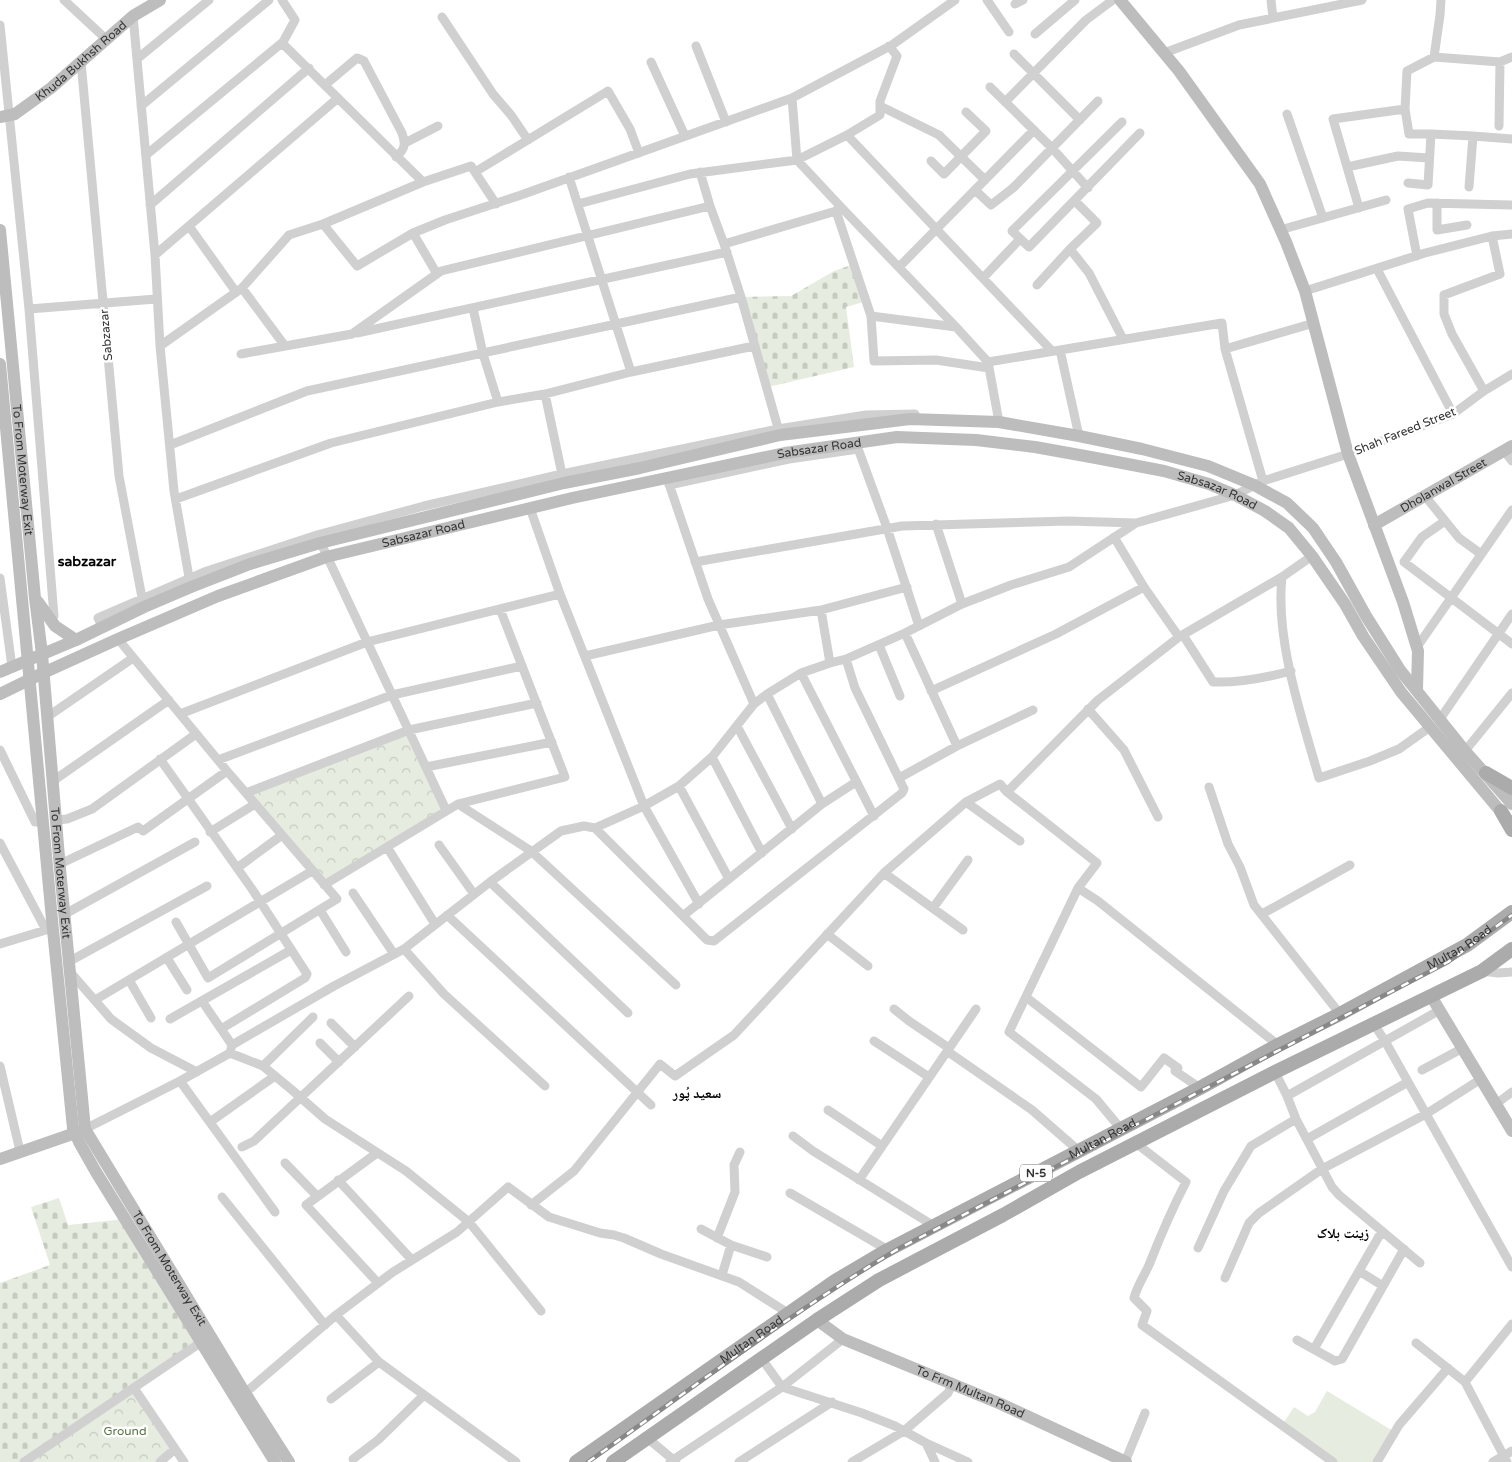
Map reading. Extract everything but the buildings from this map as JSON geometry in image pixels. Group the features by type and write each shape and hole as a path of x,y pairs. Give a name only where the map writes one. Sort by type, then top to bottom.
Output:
{"main road":[{"name":"Khuda Bukhsh Road","path":"4,117 15,114 81,62 133,16 160,0"},
{"path":"1120,0 1179,71 1260,184 1280,230 1305,291 1348,454 1403,602 1417,647 1419,667 1417,689"},
{"name":"To From Moterway Exit","path":"0,230 71,967 80,1131 96,1172 275,1462"},
{"name":"To From Moterway Exit","path":"0,364 43,822 49,930 72,1124 80,1131 288,1462"},
{"name":"Sabsazar Road","path":"0,672 103,628 143,603 190,583 319,539 563,479 640,468 779,432 910,419 999,420 1078,433 1208,466 1259,483 1287,503 1313,528 1336,562 1397,675 1417,689 1435,723 1486,774 1506,808 1512,824"},
{"name":"Sabsazar Road","path":"0,694 118,639 218,596 326,558 530,508 644,483 668,482 785,453 857,446 897,437 976,440 1026,446 1164,472 1209,484 1265,511 1289,528 1312,556 1345,604 1363,636 1506,808"},
{"name":"Dholanwal Street","path":"1374,524 1509,453"},
{"path":"640,468 644,483"},
{"path":"35,598 50,621 76,640"},
{"path":"1486,774 1511,786"},
{"path":"1506,808 1512,830"},
{"name":"Multan Road","path":"576,1462 835,1281 888,1250 1200,1088 1467,945 1512,912"},
{"name":"Multan Road","path":"613,1462 646,1437 817,1320 879,1280 925,1254 1003,1215 1079,1172 1275,1072 1482,971 1512,949"},
{"path":"1431,996 1512,1131"},
{"path":"0,1158 80,1131"},
{"name":"To Frm Multan Road","path":"817,1320 843,1339 1001,1404 1125,1462"}],"street":[{"path":"64,0 106,39"},
{"path":"137,58 209,0"},
{"path":"141,106 269,0"},
{"path":"146,156 283,42 295,20 282,0"},
{"path":"323,224 358,266 413,233 445,220 496,204 792,98 889,46 955,0"},
{"path":"987,0 1009,32"},
{"path":"1035,34 1075,0"},
{"path":"1005,102 1086,20 1113,0"},
{"path":"1271,0 1273,18"},
{"path":"1313,0 1314,10"},
{"path":"1164,53 1239,25 1357,0"},
{"path":"1434,57 1441,0"},
{"path":"133,16 146,156 160,346 176,499 190,583"},
{"path":"442,17 493,94 511,115 528,140"},
{"path":"0,25 4,117 28,309 54,616 50,621"},
{"path":"283,42 423,182"},
{"path":"696,46 726,122"},
{"path":"578,204 700,172 798,160 847,135 880,115 880,102 897,56 889,46"},
{"path":"1014,54 1080,120"},
{"path":"1512,57 1500,62 1434,57 1407,71 1405,109 1409,134 1512,139"},
{"path":"325,85 358,58 361,58 397,122 405,143 404,151 396,157"},
{"name":"Sabzazar","path":"81,62 119,476 143,603"},
{"path":"651,62 685,136"},
{"path":"1498,126 1500,62"},
{"path":"150,205 309,68"},
{"path":"990,88 1052,148 1088,188"},
{"path":"475,172 608,91 630,129 639,153"},
{"path":"154,255 338,98"},
{"path":"792,98 798,160 838,208 899,267 956,327 988,365 999,420"},
{"path":"976,190 991,205 1013,188 1098,101"},
{"path":"880,106 939,134 985,180"},
{"path":"1359,208 1333,119 1405,109"},
{"path":"931,161 944,174 986,131 966,112"},
{"path":"1287,114 1323,218"},
{"path":"1122,122 1012,231 1029,247 1140,134"},
{"path":"405,143 438,126"},
{"path":"899,267 938,230 1034,130"},
{"path":"1408,184 1428,184 1431,134"},
{"path":"847,135 983,278 1056,351 1078,433"},
{"path":"1469,187 1473,136"},
{"path":"1347,167 1398,156 1430,158"},
{"path":"160,346 239,290 289,235 323,224 423,182 471,166 496,204"},
{"path":"545,394 563,479 779,432 741,297 700,172"},
{"path":"569,177 631,372"},
{"path":"1280,230 1386,200"},
{"path":"1037,285 1097,223 1075,201"},
{"path":"1417,256 1408,209 1428,203 1511,205"},
{"path":"1436,203 1437,230 1467,225"},
{"path":"352,334 442,271 587,234 710,206"},
{"path":"241,354 352,334 601,279 726,248 838,208"},
{"path":"838,208 871,316 874,361 936,360 988,365 1056,351 1222,323 1225,348 1259,483"},
{"path":"189,226 285,346"},
{"path":"413,233 437,274"},
{"path":"1305,291 1417,256 1492,236 1512,234"},
{"path":"1484,391 1452,334 1444,314 1444,295 1500,274 1492,236"},
{"path":"983,278 1020,239"},
{"path":"1070,249 1089,273 1123,339"},
{"path":"1377,269 1453,414"},
{"path":"170,445 307,391 741,297"},
{"path":"28,309 156,299"},
{"path":"473,308 483,354 498,402"},
{"path":"871,316 956,327"},
{"path":"1225,348 1314,323"},
{"path":"176,499 331,443 498,402 545,394 631,372 754,346"},
{"name":"Shah Fareed Street","path":"1136,523 1235,495 1259,483 1348,454 1453,414 1484,391 1512,374"},
{"path":"857,446 887,528 919,626"},
{"path":"668,482 708,599 754,704"},
{"path":"1425,496 1459,538 1481,554"},
{"path":"530,508 560,594 644,806 699,904"},
{"path":"1417,647 1512,510"},
{"path":"1445,520 1422,537 1404,562 1512,644"},
{"path":"695,562 902,526 1068,521 1136,523"},
{"path":"595,828 644,806 679,786 712,757 754,704 801,673 846,659 879,645 962,604 1012,585 1069,567 1136,523"},
{"path":"936,524 962,604"},
{"path":"1114,537 1144,587 1213,682 1261,679 1291,671"},
{"path":"319,539 326,558 446,810"},
{"path":"1007,792 1098,700 1181,636 1282,577 1312,556"},
{"path":"1282,577 1282,620 1291,671 1319,778 1399,749 1435,723 1512,614"},
{"path":"0,578 12,667"},
{"path":"585,656 719,625 820,610 906,587"},
{"path":"931,690 1056,634 1144,587"},
{"path":"180,714 367,642 560,594"},
{"path":"324,885 458,804 565,777 500,609"},
{"path":"820,610 830,663"},
{"path":"905,633 957,746"},
{"path":"118,639 337,900 208,978 176,922"},
{"path":"879,645 900,696"},
{"path":"47,717 133,658"},
{"path":"80,1131 197,1072 334,986 404,949 531,851 561,831 584,826 595,828 707,940 714,941 874,816 902,793 904,789 855,688 846,659"},
{"path":"218,760 392,695 522,666"},
{"path":"801,673 874,816"},
{"path":"1465,751 1512,693"},
{"path":"767,694 822,804"},
{"path":"53,781 169,700"},
{"path":"246,793 409,730 537,703"},
{"path":"1088,709 1124,750 1158,817"},
{"path":"899,778 957,746 1033,710"},
{"path":"738,726 792,828"},
{"path":"56,820 67,819 92,809 196,734"},
{"path":"426,767 552,742"},
{"path":"0,750 35,822 43,822"},
{"path":"712,757 762,853"},
{"path":"160,759 260,901 307,974 305,978 221,1029"},
{"path":"60,864 138,827 143,830 227,771"},
{"path":"684,916 822,804 856,782"},
{"path":"531,1205 574,1171 660,1064 675,1076 734,1035 884,873 966,802 1000,784 1007,792 1096,863 1078,888 1009,1032 1096,1099 1121,1129"},
{"path":"679,786 730,879"},
{"path":"1209,787 1228,844 1240,867 1254,905 1340,1014"},
{"path":"966,802 1020,841"},
{"path":"210,832 255,804"},
{"path":"458,804 531,851 676,985"},
{"path":"237,868 282,835"},
{"path":"65,914 195,842"},
{"path":"0,843 49,930 0,944"},
{"path":"439,845 474,894"},
{"path":"387,847 435,924"},
{"path":"933,908 968,860"},
{"path":"1262,914 1350,865"},
{"path":"94,1000 312,871"},
{"path":"884,873 964,930"},
{"path":"490,882 628,1013"},
{"path":"197,1072 151,1048 111,1019 94,1000 71,967 207,886"},
{"path":"1078,888 1098,901 1278,1045"},
{"path":"353,893 394,954"},
{"path":"320,910 346,952"},
{"path":"447,915 652,1105"},
{"path":"827,934 868,966"},
{"path":"404,949 444,994 545,1086"},
{"path":"170,1019 292,950"},
{"path":"167,958 187,990"},
{"path":"1482,971 1512,972"},
{"path":"129,980 150,1018"},
{"path":"242,1147 254,1141 409,996"},
{"path":"1026,997 1141,1087 1164,1058 1178,1068 1175,1071 1200,1088"},
{"path":"202,1001 221,1029 231,1049 263,1066 325,1119 406,1171 469,1222 541,1311"},
{"path":"894,1009 1032,1110 1079,1151"},
{"path":"859,1180 976,1009"},
{"path":"1287,1096 1440,1010"},
{"path":"263,1066 313,1017"},
{"path":"331,1023 355,1047"},
{"path":"1374,1024 1509,1253 1512,1266"},
{"path":"874,1041 929,1077"},
{"path":"320,1043 338,1062"},
{"path":"1422,1070 1463,1048"},
{"path":"0,1066 20,1151"},
{"path":"1275,1072 1296,1119 1332,1187 1420,1263"},
{"path":"210,1122 275,1076"},
{"path":"1224,1278 1249,1223 1259,1213 1322,1169 1426,1114 1481,1079"},
{"path":"180,1081 275,1212"},
{"path":"1307,1139 1408,1082"},
{"path":"1496,1104 1512,1092"},
{"path":"828,1110 882,1146"},
{"path":"1198,1248 1224,1191 1251,1146 1296,1119"},
{"path":"793,1136 813,1151 934,1226"},
{"path":"1137,1144 1186,1182 1157,1242 1148,1267 1136,1289 1134,1298 1147,1311 1142,1326 1323,1459 1333,1462"},
{"path":"717,1238 735,1192 734,1165 740,1152"},
{"path":"377,1153 306,1204 378,1283"},
{"path":"285,1163 317,1196"},
{"path":"338,1180 412,1260"},
{"path":"245,1393 336,1315 378,1283 457,1232 508,1187 549,1217 600,1233 614,1235 722,1275 739,1282 788,1314"},
{"path":"790,1193 888,1250"},
{"path":"222,1197 325,1325"},
{"path":"701,1229 731,1245 767,1257"},
{"path":"1314,1350 1382,1231"},
{"path":"722,1275 731,1245"},
{"path":"1297,1340 1336,1361 1342,1359 1404,1249"},
{"path":"1359,1272 1383,1286"},
{"path":"336,1315 379,1362 516,1462"},
{"path":"1465,1382 1512,1324"},
{"path":"646,1437 673,1461 782,1387 843,1339"},
{"path":"24,1462 200,1343"},
{"path":"1416,1344 1465,1382 1507,1457 1494,1462"},
{"path":"762,1359 782,1387 862,1413 968,1462"},
{"path":"331,1398 379,1362"},
{"path":"1377,1462 1399,1425 1448,1368"},
{"path":"852,1462 864,1459 904,1431 948,1393 952,1384"},
{"path":"134,1388 184,1462"},
{"path":"353,1459 378,1440 424,1395"},
{"path":"739,1462 832,1402"},
{"path":"1125,1462 1145,1413"},
{"path":"926,1444 935,1462"},
{"path":"160,1462 175,1449"}],"green space":[{"path":"857,263 867,301 846,307 854,367 768,387 741,297 791,296 834,271"},
{"path":"407,727 446,810 324,885 246,793"},
{"path":"59,1198 68,1225 125,1219 200,1343 24,1462 0,1462 0,1283 50,1265 31,1207"},
{"name":"Ground","path":"134,1388 175,1449 160,1462 24,1462"},
{"path":"1327,1391 1393,1431 1380,1454 1373,1462 1338,1462 1284,1422 1294,1407 1308,1416 1315,1412"}],"railway":[{"path":"588,1462 818,1299 898,1249 1448,962 1512,915"}],"district":[{"name":"sabzazar","path":"87,561"},
{"name":"سعید پُور","path":"697,1093"},
{"name":"زینت بلاک","path":"1343,1233"}]}
